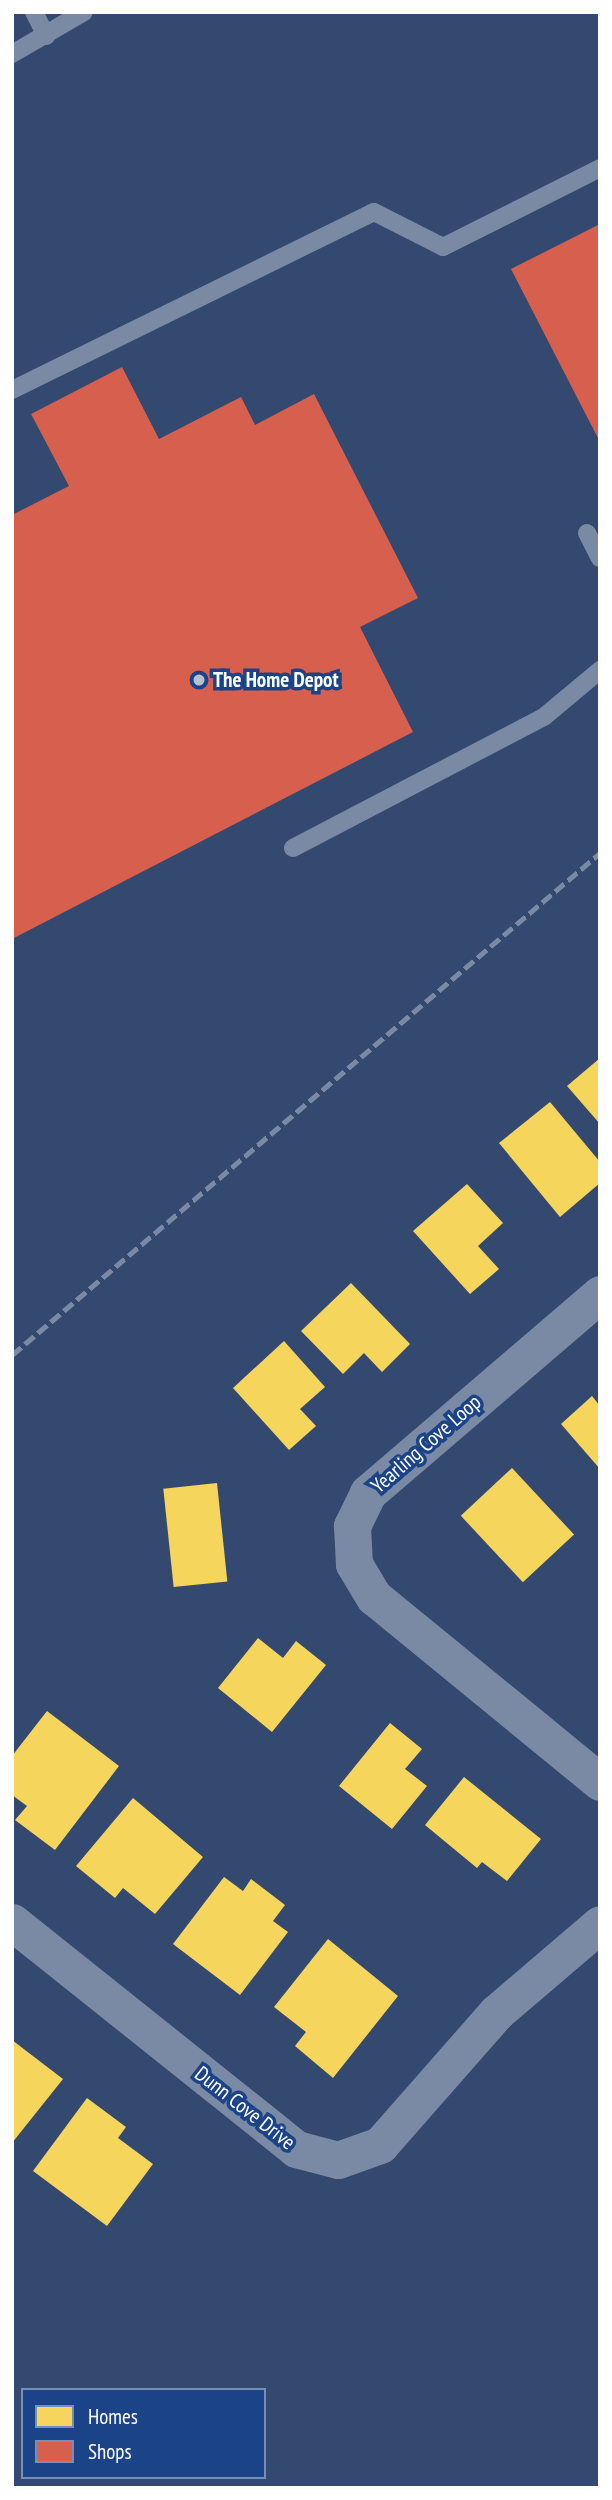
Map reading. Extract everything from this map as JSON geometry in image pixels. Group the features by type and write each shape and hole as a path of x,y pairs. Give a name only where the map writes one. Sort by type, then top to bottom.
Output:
{"street":[{"name":"Yearling Cove Loop","path":"600,1294 368,1493 352,1526 354,1564 374,1597 600,1782"},
{"name":"Dunn Cove Drive","path":"12,1922 296,2149 338,2160 380,2145 497,2012 600,1924"}],"lane":[{"path":"34,12 46,36"},
{"path":"12,54 84,12"},
{"path":"12,390 374,212 443,247 600,168"},
{"path":"587,533 600,558"},
{"path":"293,848 545,716 600,670"}],"building: Homes":[{"path":"600,1058 600,1124 567,1086"},
{"path":"550,1102 600,1162 600,1183 560,1217 499,1143"},
{"path":"467,1184 503,1223 478,1246 499,1269 470,1294 413,1231"},
{"path":"351,1283 410,1344 382,1372 364,1353 343,1374 301,1331"},
{"path":"284,1341 325,1387 300,1409 316,1426 289,1450 233,1388"},
{"path":"592,1396 600,1406 600,1469 561,1424"},
{"path":"512,1468 574,1535 523,1582 461,1516"},
{"path":"217,1483 227,1581 174,1587 163,1489"},
{"path":"258,1638 283,1658 296,1641 326,1665 272,1732 218,1688"},
{"path":"47,1711 119,1766 55,1850 15,1820 27,1806 12,1795 12,1756"},
{"path":"390,1723 422,1749 405,1769 427,1786 392,1829 339,1786"},
{"path":"464,1777 541,1839 507,1881 482,1862 477,1868 425,1825"},
{"path":"133,1798 203,1857 155,1914 123,1888 115,1898 76,1866"},
{"path":"224,1877 243,1891 251,1879 285,1905 273,1921 288,1932 240,1995 173,1944"},
{"path":"328,1939 398,1996 333,2078 295,2046 306,2032 274,2007"},
{"path":"12,2040 63,2079 12,2143"},
{"path":"87,2098 126,2127 118,2138 153,2164 107,2226 33,2171"}],"building: Shops":[{"path":"600,224 600,442 511,269"},
{"name":"The Home Depot","path":"122,367 159,439 241,397 255,425 314,394 418,598 360,627 413,732 12,939 12,515 69,486 31,414"}],"railway":[{"path":"12,1355 600,853"}],"place":[{"name":"The Home Depot","path":"199,680"}]}
